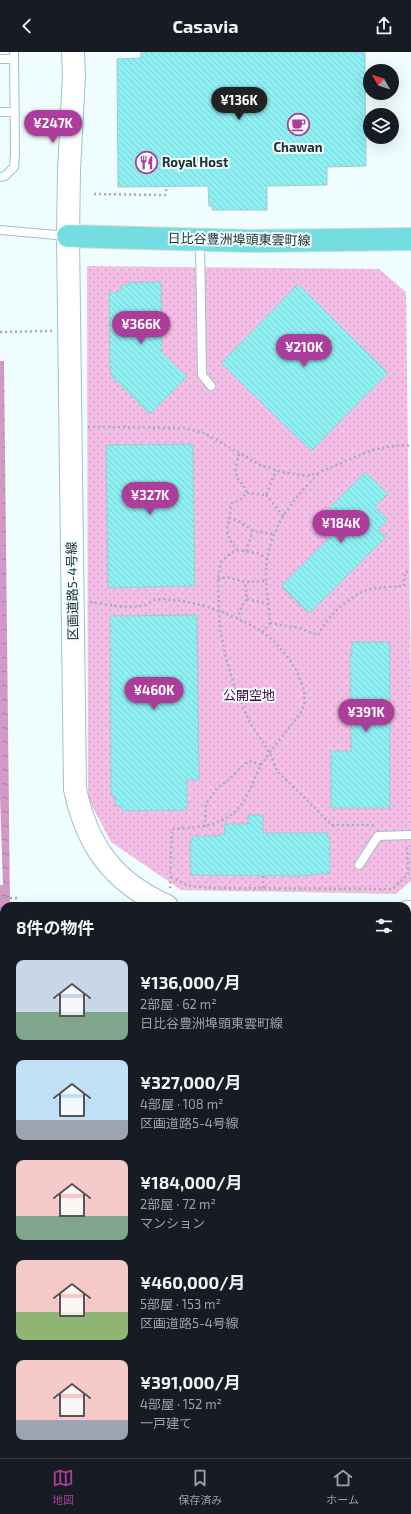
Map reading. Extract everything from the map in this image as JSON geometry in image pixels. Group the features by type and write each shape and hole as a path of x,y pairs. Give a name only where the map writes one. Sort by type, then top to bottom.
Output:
{"main road":[{"name":"日比谷豊洲埠頭東雲町線","path":"68,236 258,241 411,239"}],"street":[{"name":"区画道路5-4号線","path":"73,52 74,75 69,170 68,236 75,789 79,810 86,830 97,850 108,864 121,878 151,899 168,899"}],"lane":[{"path":"0,59 14,55 15,112 14,167 5,176 0,177"},
{"path":"0,112 15,112"},
{"path":"0,230 68,236"},
{"path":"200,239 202,375 211,386"},
{"path":"359,865 378,836 409,835"}],"path":[{"path":"94,194 166,195 167,187"},
{"path":"0,332 53,331"},
{"path":"70,427 185,428 204,433 262,466 307,476 372,450 400,445 411,446"},
{"path":"239,454 235,469 237,478 244,486 247,493"},
{"path":"266,495 276,470"},
{"path":"262,632 270,623 266,580 267,560 273,534 283,516 304,488 320,472"},
{"path":"247,493 266,495 283,516"},
{"path":"237,550 229,539 227,529 232,502 240,500 247,493"},
{"path":"229,518 240,522 253,531 273,534"},
{"path":"246,550 253,531"},
{"path":"267,560 257,553 246,550 237,550 221,562 218,579 220,629 226,658 234,685 250,723 270,753 277,771 332,825 376,824"},
{"path":"270,623 299,628 318,635 326,620 338,608 366,590 404,586 405,572 411,572"},
{"path":"218,579 227,576 245,582 266,580"},
{"path":"245,582 248,599"},
{"path":"72,599 124,606 142,606 156,600 172,600 187,602 219,611 262,632 273,641 286,655 296,670 302,686 305,699 302,711 270,753 262,765 245,800 233,814 220,822 205,826 172,829 168,899"},
{"path":"248,599 268,604"},
{"path":"237,619 243,604 248,599"},
{"path":"205,826 206,804 217,788 230,779 249,761 262,765"},
{"path":"170,877 190,886 212,888 393,889 408,874 409,835"},
{"path":"263,876 263,889"},
{"path":"0,898 17,898"}],"green space":[{"name":"公開空地","path":"87,266 379,269 406,292 411,699 411,881 396,894 181,890 111,842 88,798"}],"water":[{"path":"0,361 4,361 10,902 0,902"}],"pier":[{"path":"0,797 3,885 0,885"}],"building":[{"path":"141,52 365,52 365,64 363,64 363,100 365,100 365,108 363,108 363,144 366,144 366,166 327,167 327,185 267,186 267,210 212,210 212,206 209,206 208,186 118,187 117,59 141,58"},
{"path":"129,282 161,282 162,353 187,377 150,414 111,375 109,292 121,292 121,285 129,285"},
{"path":"298,284 388,373 311,451 221,363"},
{"path":"193,444 195,586 108,588 106,445"},
{"path":"365,472 388,494 375,507 388,520 378,530 386,537 311,612 306,611 281,586 341,526 326,511"},
{"path":"197,615 199,780 187,780 187,810 122,811 122,806 115,806 115,796 111,796 110,616"},
{"path":"352,642 390,642 390,808 331,808 331,751 351,751 350,654 352,654"},
{"path":"248,815 263,815 263,833 328,833 328,838 330,838 330,873 301,876 191,875 190,841 192,841 192,836 219,836 219,834 225,834 224,824 248,824"}],"place":[{"name":"Chawan","path":"298,125"},
{"name":"Royal Host","path":"146,162"}]}
